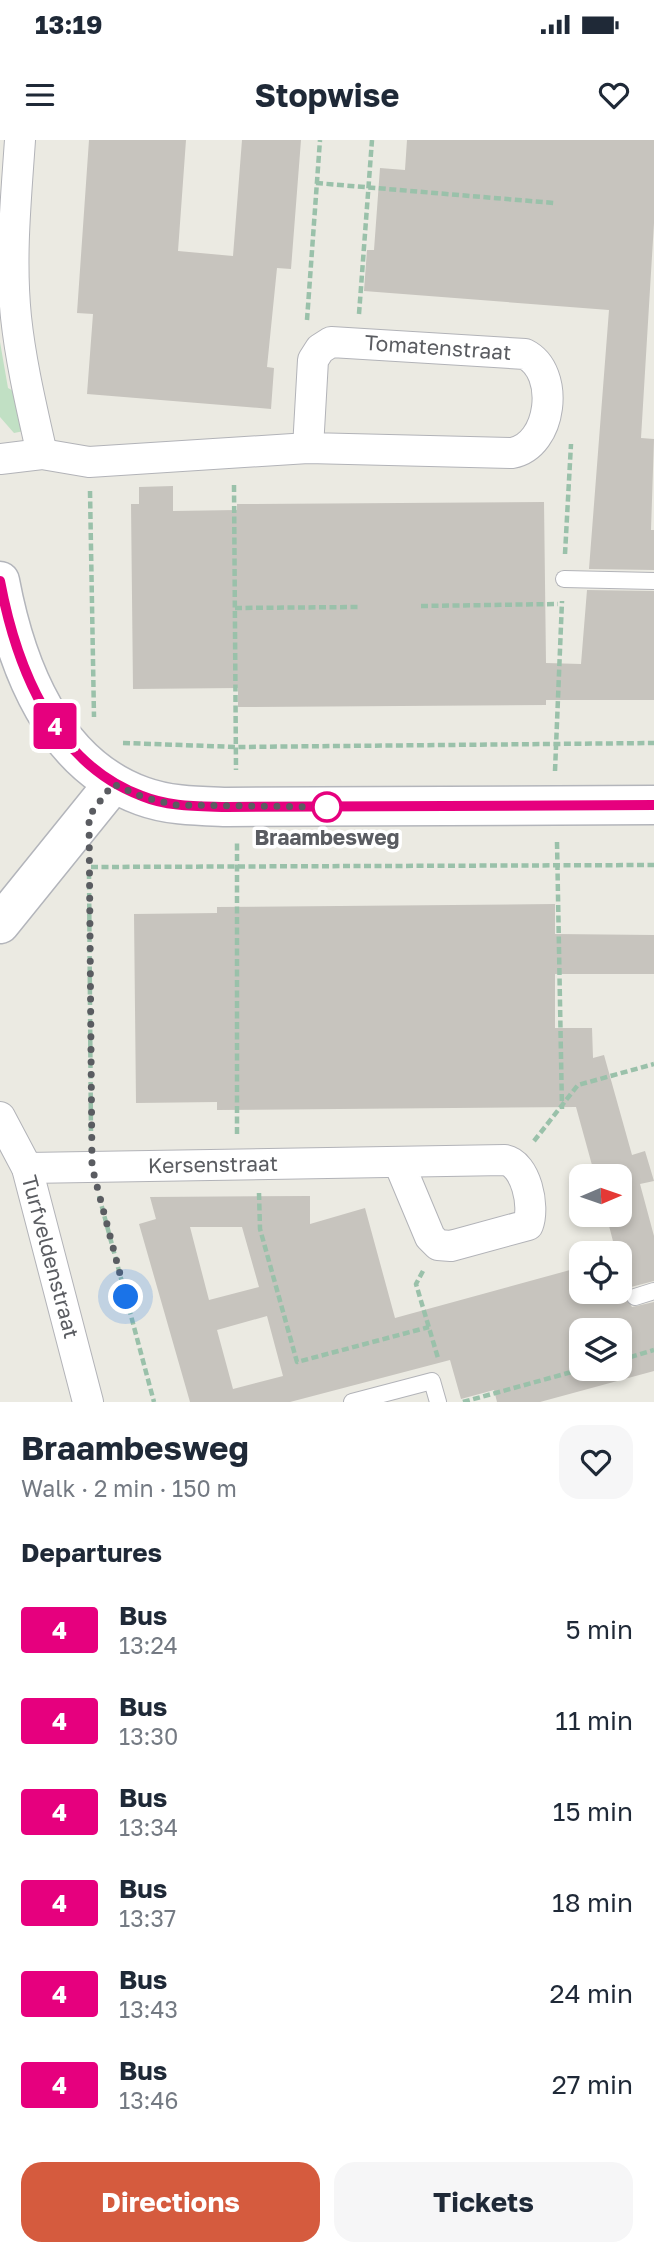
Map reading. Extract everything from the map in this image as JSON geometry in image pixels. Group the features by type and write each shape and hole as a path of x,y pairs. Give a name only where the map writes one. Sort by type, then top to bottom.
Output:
{"street":[{"path":"20,140 13,262 16,315 23,367 42,454"},
{"name":"Tomatenstraat","path":"0,459 42,454 89,463 308,448 512,453 523,451 536,440 542,426 547,389 544,374 535,359 524,355 356,342 331,342 320,349"},
{"path":"308,448 313,360 320,349"},
{"path":"0,581 14,644 29,681 71,747 110,765 143,797 175,805 654,805"},
{"path":"0,924 89,816 110,765"},
{"name":"Turfveldenstraat","path":"0,1117 27,1168 88,1402"},
{"path":"399,1163 430,1237 438,1245 451,1246 528,1225 531,1215 521,1169 515,1162"},
{"name":"Kersenstraat","path":"27,1168 515,1162"}],"lane":[{"path":"564,579 654,581"},
{"path":"635,1297 654,1292"},
{"path":"352,1402 432,1381 438,1402"}],"path":[{"path":"320,140 306,318 320,349"},
{"path":"356,342 372,140"},
{"path":"316,183 554,203"},
{"path":"562,1109 559,865 554,806 571,430"},
{"path":"89,463 110,765 236,747 654,743"},
{"path":"421,606 562,604"},
{"path":"235,608 359,607"},
{"path":"89,816 92,1167 153,1402"},
{"path":"89,867 654,865"},
{"path":"515,1162 562,1109 578,1085 654,1064"},
{"path":"258,1165 260,1228 297,1362 429,1327"},
{"path":"432,1381 440,1364 416,1284 438,1245"},
{"path":"632,1356 654,1350"},
{"path":"463,1402 569,1373"}],"green space":[{"path":"0,342 8,388 15,392 24,431 14,433 0,417"}],"building":[{"path":"89,140 186,140 178,251 233,256 242,140 301,140 291,269 277,268 267,367 274,368 271,409 87,394 93,314 77,313"},
{"path":"407,140 654,140 654,223 641,438 654,439 651,530 654,530 654,570 589,569 609,310 364,291 367,250 374,250 380,168 405,170"},
{"path":"173,486 173,511 237,510 237,504 544,502 546,663 581,664 587,590 654,591 654,700 546,700 546,705 238,707 238,688 133,689 131,504 139,504 139,487"},
{"path":"555,904 555,934 654,935 654,974 555,974 555,1028 592,1028 593,1058 604,1055 632,1155 645,1151 654,1181 640,1184 654,1236 654,1281 632,1287 632,1241 613,1241 609,1227 632,1227 632,1164 592,1164 576,1107 217,1110 217,1102 136,1103 134,914 217,913 217,907"},
{"path":"310,1196 310,1224 365,1208 395,1318 569,1270 569,1304 630,1304 632,1307 654,1302 654,1371 632,1377 632,1318 569,1318 569,1381 617,1381 540,1402 497,1402 494,1390 461,1399 450,1360 290,1402 190,1402 139,1224 156,1219 150,1197","holes":["190,1227 242,1227 259,1287 209,1300","267,1316 283,1376 233,1389 217,1330"]}],"bus line":[{"name":"4","path":"0,581 14,644 29,681 57,729 85,761 113,784 143,797 175,805 227,807 654,805"}],"place":[{"name":"Braambesweg","path":"327,807"}],"route":[{"path":"126,1297 92,1167 89,816 113,784 143,797 175,805 331,807 327,807"}]}
